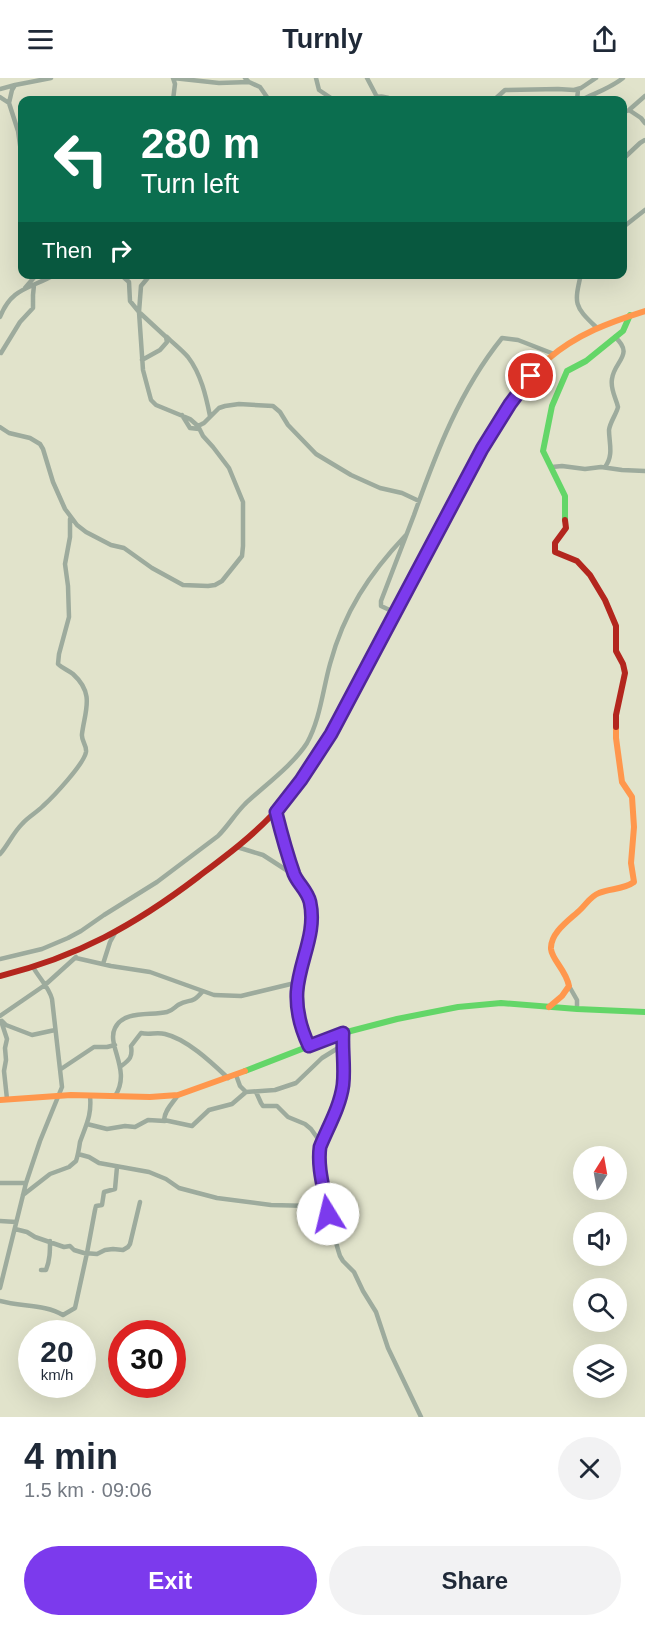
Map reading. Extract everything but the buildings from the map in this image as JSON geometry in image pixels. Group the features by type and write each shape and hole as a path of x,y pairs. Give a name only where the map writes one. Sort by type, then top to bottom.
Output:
{"street":[{"path":"0,89 15,86 24,81 51,78"},
{"path":"174,96 175,84 173,78 227,83 247,80 260,87 266,96"},
{"path":"316,78 320,90 328,96"},
{"path":"367,78 377,96"},
{"path":"498,96 505,90 578,90 596,78"},
{"path":"587,96 611,87 623,78"},
{"path":"15,86 9,103 18,131"},
{"path":"578,90 579,96"},
{"path":"645,96 629,110 645,123"},
{"path":"0,98 9,103"},
{"path":"638,103 639,116"},
{"path":"627,155 643,141 645,135"},
{"path":"627,224 645,210"},
{"path":"25,288 33,279"},
{"path":"0,317 14,294 46,279"},
{"path":"126,279 129,282 130,301 187,356 192,364 204,389 210,417"},
{"path":"142,279 139,312 142,360 153,403 181,415 190,429 198,428 219,408 234,404 273,406 316,454 351,475 419,501"},
{"path":"141,286 147,279"},
{"path":"580,279 577,305 596,327"},
{"path":"0,359 1,351 20,322 33,308 34,285"},
{"path":"0,976 82,950 115,933 168,900 237,847 276,812 301,780 331,734 482,449 510,404 540,365 565,345 596,327 645,311"},
{"path":"577,1009 577,1000 569,986 566,971 553,954 551,947 553,940 571,918 597,893 627,887 634,882 631,863 634,827 632,797 622,782 617,749 616,715 625,673 616,651 616,626 595,581 574,560 555,552 555,543 565,531 566,503 563,490 544,455 543,446 552,406 567,370 586,361 615,337 625,328 630,315"},
{"path":"142,360 164,347 167,342 166,337"},
{"path":"605,468 609,463 611,452 609,428 618,407 612,392 611,380 624,354 621,342 615,337"},
{"path":"396,613 381,606 381,602 442,440 460,403 487,357 502,338 518,340 554,354"},
{"path":"0,427 9,433 30,438 40,444 53,482 70,518 76,525 111,545 124,548 178,584 208,586 219,583 242,556 244,507 229,468 198,428"},
{"path":"552,467 645,471"},
{"path":"0,854 22,824 65,782 86,751 82,735 87,705 86,694 72,673 58,666 69,617 65,557 70,537 70,518"},
{"path":"0,959 42,949 68,938 156,882 218,836 243,806 291,761 309,737 335,645 350,609 371,576 406,535"},
{"path":"276,812 295,876 310,901 311,931 297,991 303,1034 309,1046"},
{"path":"237,847 263,855 295,876"},
{"path":"103,964 115,933"},
{"path":"0,1019 45,985 82,950"},
{"path":"76,958 150,972 214,995 241,996 299,982"},
{"path":"0,1288 26,1183 62,1087 52,999 33,967"},
{"path":"549,1007 562,996 569,986"},
{"path":"115,1096 121,1085 120,1067 112,1038 114,1029 124,1019 170,1011 178,1005 196,1000 202,992"},
{"path":"0,1019 7,1043 4,1048 6,1060 4,1100 59,1095 150,1097 178,1095 343,1033 398,1019 480,1004 501,1003 645,1012"},
{"path":"0,1019 6,1025 32,1035 55,1030"},
{"path":"120,1067 130,1058 131,1046 141,1033 156,1033 176,1038 199,1052 228,1078"},
{"path":"343,1033 342,1093 321,1143 319,1158 327,1203 340,1256 354,1272 376,1312 388,1348 421,1417"},
{"path":"61,1070 91,1049 115,1045"},
{"path":"87,1124 107,1129 135,1127 148,1120 192,1126 208,1110 232,1104 246,1092 275,1090 296,1083 322,1058 343,1045"},
{"path":"236,1075 240,1086 246,1092"},
{"path":"256,1092 263,1106 273,1104 277,1106 288,1117 311,1128 321,1143"},
{"path":"165,1121 164,1117 169,1105 178,1095"},
{"path":"23,1195 50,1174 69,1167 75,1162 91,1108 90,1096"},
{"path":"78,1154 99,1163 149,1172 166,1179 179,1188 217,1198 250,1203 307,1206 327,1203"},
{"path":"0,1301 44,1308 63,1315 76,1306 96,1207 102,1205 104,1192 115,1189 117,1167"},
{"path":"0,1183 26,1183"},
{"path":"307,1206 324,1186"},
{"path":"15,1229 64,1247 69,1246 80,1252 97,1254 105,1250 123,1250 128,1247 140,1202"},
{"path":"0,1221 16,1222"},
{"path":"41,1270 46,1270 48,1265 50,1241"}],"traffic: fast":[{"path":"565,520 565,496 543,451 552,406 567,371 586,361 623,331 630,315"},
{"path":"245,1071 343,1033 458,1007 501,1003 645,1012"}],"traffic: slow":[{"path":"323,747 506,407 533,374 570,342 607,324 645,311"},
{"path":"549,1007 562,996 569,986 551,949 557,932 594,896 634,882 631,863 634,827 632,797 622,782 616,727"},
{"path":"0,1100 71,1095 150,1097 178,1095 245,1071"}],"traffic: jam":[{"path":"565,520 566,528 555,543 555,552 577,561 590,575 605,600 616,626 616,651 625,673 616,715 616,727"},
{"path":"0,976 80,949 128,924 175,894 263,824 292,791 323,747"}],"route":[{"path":"328,1214 319,1152 342,1093 343,1033 309,1046 300,1025 297,991 311,931 310,901 295,876 276,812 301,780 331,734 482,449 510,404 531,376"}]}
